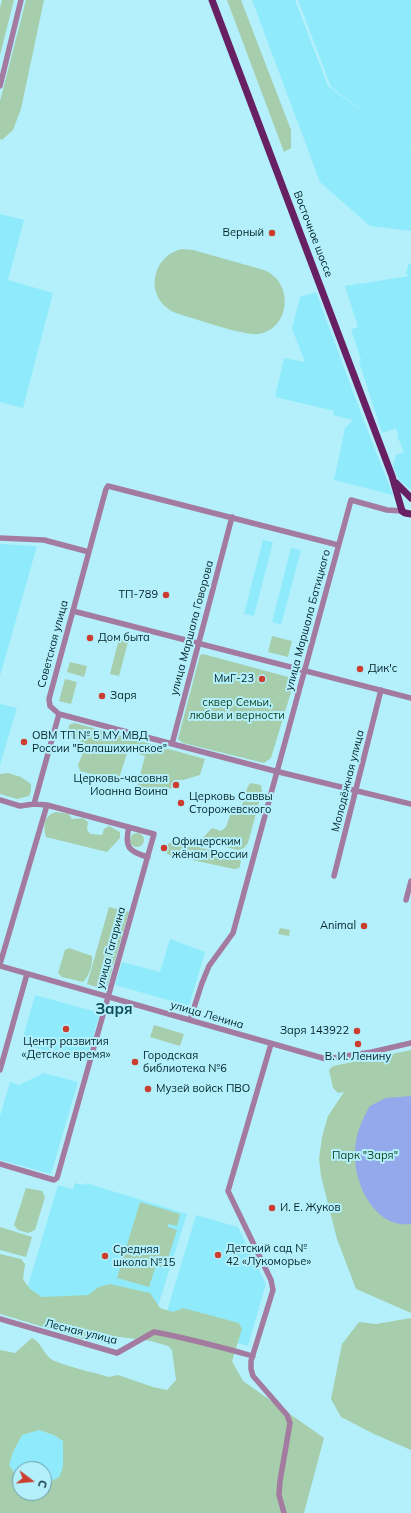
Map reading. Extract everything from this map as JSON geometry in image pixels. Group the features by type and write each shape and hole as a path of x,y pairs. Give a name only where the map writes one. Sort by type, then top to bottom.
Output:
{"main road":[{"name":"Восточное шоссе","path":"212,0 392,476 407,512"},
{"name":"Восточное шоссе","path":"392,476 400,488 411,499"},
{"path":"407,512 404,501 411,499"}],"street":[{"path":"0,86 21,0"},
{"name":"Советская улица","path":"59,714 50,706 49,699 72,611 108,486 112,485 232,517"},
{"name":"улица Маршала Батицкого","path":"190,1020 209,966 234,933 351,500 387,510 407,512"},
{"path":"232,517 338,545"},
{"name":"улица Маршала Говорова","path":"172,744 232,517"},
{"path":"0,538 44,540 89,552"},
{"path":"72,611 411,698"},
{"name":"Молодёжная улица","path":"334,876 381,690"},
{"path":"34,804 59,714 411,804"},
{"path":"0,800 20,806 34,804 47,805 129,827 126,838 129,847 137,854 148,857"},
{"path":"0,965 47,805"},
{"name":"улица Гагарина","path":"0,1164 54,1180 57,1178 72,1130 154,834 129,827"},
{"path":"406,900 411,881"},
{"name":"улица Ленина","path":"0,965 326,1060 360,1055 411,1043"},
{"path":"0,1070 28,974"},
{"path":"271,1044 228,1192 272,1280 273,1290 252,1358 251,1369 254,1376 287,1415 290,1423 279,1495 284,1513"},
{"name":"Лесная улица","path":"0,1319 117,1353 154,1332 170,1336 184,1337 252,1358"}],"shaded area":[{"path":"252,0 295,0 328,86 389,131 331,87 298,0 411,0 411,149 409,146 411,151 411,231 370,226 320,182"},
{"path":"0,214 24,220 8,280 53,293 23,408 0,402"},
{"path":"409,263 411,264 411,490 399,480 393,466 396,455 404,452 397,436 396,428 382,433 360,365 359,361 361,360 351,329 358,327 345,286 409,276 406,273"},
{"path":"316,292 393,495 334,480 345,428 353,420 333,415 334,411 275,397 284,358 305,362 292,329 300,297"},
{"path":"263,540 273,542 254,616 244,614"},
{"path":"0,544 37,546 0,676"},
{"path":"291,548 301,550 281,625 272,622"},
{"path":"0,704 17,708 0,765"},
{"path":"170,939 205,952 189,1006 115,985 122,962 160,972"},
{"path":"35,995 100,1013 86,1061 21,1044"},
{"path":"44,1073 78,1082 51,1174 0,1160 0,1116 10,1082 19,1085"},
{"path":"411,1096 411,1224 398,1224 377,1212 362,1190 355,1164 355,1146 364,1116 370,1106 386,1098"},
{"name":"Средняя школа №15","path":"75,1183 84,1185 86,1183 187,1214 152,1325 24,1299 58,1185 73,1189"},
{"name":"Детский сад № 42 «Лукоморье»","path":"196,1215 238,1227 266,1284 248,1346 164,1321"},
{"path":"39,1430 54,1435 63,1441 63,1467 59,1477 52,1481 52,1461 12,1461 12,1469 9,1465 13,1452 22,1435"}],"green space":[{"path":"2,0 14,0 0,55 0,8"},
{"path":"26,0 44,0 21,109 13,130 2,140 0,139 0,101"},
{"path":"227,0 241,0 291,130 291,148 284,152"},
{"path":"182,249 193,250 264,270 274,276 280,284 284,294 285,304 283,314 278,323 270,330 259,334 252,334 230,330 176,313 166,307 159,298 155,289 155,279 163,260 171,253"},
{"path":"272,636 292,641 288,657 268,652"},
{"path":"119,639 128,642 119,676 110,674"},
{"name":"сквер Семьи, любви и верности","path":"203,654 292,678 294,682 271,758 264,763 183,743 178,739 200,655"},
{"path":"70,662 87,666 84,677 67,672"},
{"path":"65,679 77,682 71,704 59,701"},
{"path":"75,723 205,759 200,775 183,780 175,780 172,788 163,790 137,787 145,756 128,751 119,778 114,780 80,771 78,765 85,748 83,743 72,737 68,732 69,725"},
{"path":"8,773 21,777 31,784 29,796 17,799 0,794 0,774"},
{"path":"250,783 261,785 262,791 248,843 244,848 238,850 200,841 212,828 221,831 226,827 230,815 236,815 239,812"},
{"path":"56,812 69,814 72,819 83,818 88,822 87,829 90,834 102,835 104,829 109,826 120,832 120,838 107,852 46,837 45,822 52,813"},
{"path":"134,833 140,833 144,837 144,843 140,847 134,847 130,843 130,837"},
{"path":"174,841 239,857 241,862 239,868 234,869 169,855 167,854 168,844"},
{"path":"109,907 129,912 106,990 87,984"},
{"path":"280,928 290,930 289,936 278,934"},
{"path":"69,948 92,956 90,970 83,982 62,977 58,973 65,950"},
{"path":"154,1025 184,1034 180,1046 150,1037"},
{"name":"Парк \"Заря\"","path":"411,1050 411,1313 356,1289 337,1239 321,1176 319,1159 322,1137 328,1116 344,1092 338,1093 333,1088 329,1070 333,1066"},
{"path":"26,1188 42,1191 45,1197 35,1230 28,1233 18,1230 14,1225"},
{"path":"140,1202 180,1214 177,1226 168,1224 168,1227 177,1230 165,1268 156,1265 149,1287 117,1278"},
{"path":"0,1227 32,1237 26,1257 0,1250"},
{"path":"0,1254 21,1259 25,1264 23,1279 30,1289 42,1297 88,1295 99,1287 110,1284 150,1293 160,1308 173,1312 183,1308 239,1323 242,1329 232,1361 243,1381 324,1438 304,1513 0,1513 0,1350 15,1353 32,1338 36,1340 51,1359 70,1366 109,1377 118,1375 153,1387 167,1390 176,1380 172,1350 168,1346 151,1341 120,1337 87,1340 0,1314"},
{"path":"411,1318 411,1450 374,1434 341,1417 331,1399 342,1344 359,1322 376,1324"}],"place":[{"name":"Верный","path":"272,233"},
{"name":"ТП-789","path":"166,595"},
{"name":"Дом быта","path":"90,638"},
{"name":"Дик'с","path":"360,669"},
{"name":"МиГ-23","path":"262,679"},
{"name":"Заря","path":"102,696"},
{"name":"ОВМ ТП № 5 МУ МВД России \"Балашихинское\"","path":"24,742"},
{"name":"Церковь-часовня Иоанна Воина","path":"176,785"},
{"name":"Церковь Саввы Сторожевского","path":"181,803"},
{"name":"Офицерским жёнам России","path":"164,848"},
{"name":"Animal","path":"364,926"},
{"name":"Центр развития «Детское время»","path":"66,1029"},
{"name":"Заря 143922","path":"357,1031"},
{"name":"В. И. Ленину","path":"358,1044"},
{"name":"Городская библиотека №6","path":"135,1062"},
{"name":"Музей войск ПВО","path":"148,1089"},
{"name":"И. Е. Жуков","path":"272,1208"},
{"name":"Детский сад № 42 «Лукоморье»","path":"218,1255"},
{"name":"Средняя школа №15","path":"105,1256"}],"district":[{"name":"Заря","path":"114,1009"}]}
